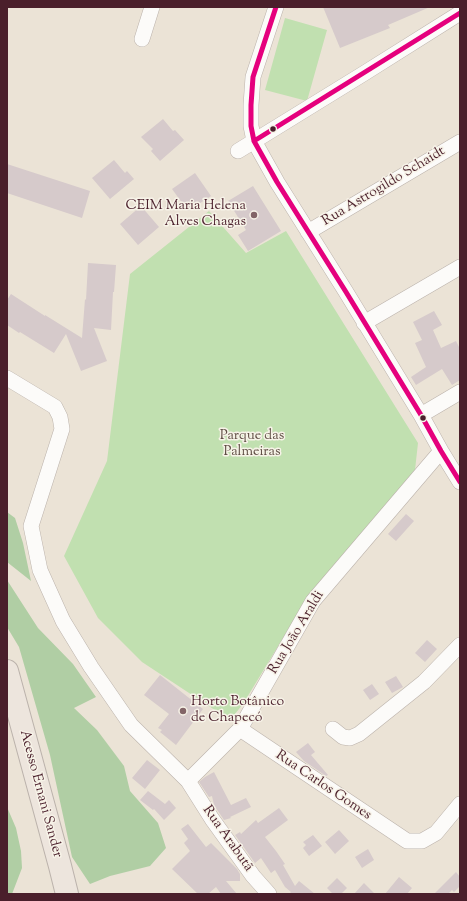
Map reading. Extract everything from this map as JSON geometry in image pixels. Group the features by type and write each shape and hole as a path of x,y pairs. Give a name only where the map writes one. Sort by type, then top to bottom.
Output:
{"highway":[{"name":"Acesso Ernani Sander","path":"7,671 67,894"}],"street":[{"path":"142,39 152,7"},
{"path":"276,7 253,77 251,105 244,125 277,182 421,415 460,482"},
{"path":"238,151 460,13"},
{"name":"Rua Astrogildo Schaidt","path":"308,232 460,142"},
{"path":"364,324 460,267"},
{"name":"Rua Arabutã","path":"7,378 55,407 60,417 62,429 31,526 40,570 64,621 91,667 131,725 188,781 212,819 253,876 269,894"},
{"path":"421,415 460,392"},
{"name":"Rua João Araldi","path":"188,781 240,729 313,601 441,451"},
{"path":"333,729 343,737 350,738 359,734 424,682 460,645"},
{"name":"Rua Carlos Gomes","path":"240,729 407,841 422,841 436,833 460,804"}],"green space":[{"path":"285,18 327,30 307,101 265,90"},
{"name":"Parque das Palmeiras","path":"209,211 246,253 286,231 418,443 415,470 303,605 243,704 230,720 142,662 98,618 64,556 107,461 130,274"},
{"path":"7,512 15,518 23,543 31,581 7,562"},
{"path":"7,580 38,628 73,664 96,697 74,708 97,730 124,766 130,791 158,823 166,848 150,866 110,876 90,884 72,857 50,755 19,647 7,627"},
{"path":"7,807 16,828 21,851 22,868 12,894 7,894"}],"building":[{"path":"323,7 430,7 388,25 390,28 340,48"},
{"path":"163,119 173,131 175,130 184,140 160,161 151,151 153,149 141,137"},
{"path":"114,160 125,173 127,171 134,179 110,199 92,178"},
{"path":"7,164 90,191 82,218 7,193"},
{"path":"195,173 211,196 188,211 172,189"},
{"name":"CEIM Maria Helena Alves Chagas","path":"253,186 281,231 248,251 238,235 246,230 228,201"},
{"path":"141,206 159,227 138,245 120,224"},
{"path":"88,263 116,265 111,330 94,328 107,361 81,371 66,334 54,353 7,325 7,300 11,294 82,338"},
{"path":"434,311 442,325 433,330 441,348 456,341 460,349 460,380 452,385 442,369 416,385 411,377 426,367 415,343 422,340 413,322"},
{"path":"406,514 414,521 396,541 388,534"},
{"path":"427,640 437,649 425,662 415,653"},
{"name":"Horto Botânico de Chapecó","path":"160,675 203,709 176,745 160,732 162,730 158,728 169,714 144,695"},
{"path":"396,676 403,687 392,693 385,682"},
{"path":"372,684 379,694 370,700 363,690"},
{"path":"308,743 315,752 311,755 328,775 326,776 304,761 296,752"},
{"path":"147,760 160,770 145,789 132,778"},
{"path":"214,772 231,805 246,798 251,807 230,817 231,818 224,820 214,805 212,796 209,797 199,782"},
{"path":"148,791 165,804 169,800 176,808 164,820 154,809 153,810 140,800"},
{"path":"279,808 288,820 265,837 285,864 283,865 295,886 299,881 315,894 289,894 291,892 285,887 275,870 271,873 261,858 255,863 235,835 240,832 241,834 256,820 258,823"},
{"path":"188,824 206,847 211,843 237,869 240,874 240,881 226,881 237,894 221,894 216,887 208,894 198,894 172,869 190,851 184,843 188,839 181,829"},
{"path":"339,830 349,841 335,854 325,842"},
{"path":"313,835 322,846 309,856 303,848 306,845 303,842"},
{"path":"368,849 374,860 362,868 355,857"},
{"path":"456,872 460,877 460,886 454,892 452,890 448,894 434,894"},
{"path":"399,877 412,888 407,894 385,894"},
{"path":"337,878 347,888 341,894 333,894 327,888"},
{"path":"364,883 375,894 354,894"}],"transit line":[{"path":"276,7 253,77 251,126 254,141 277,182 346,292 460,482"},
{"path":"254,141 460,13"}],"place":[{"name":"CEIM Maria Helena Alves Chagas","path":"254,215"},
{"name":"Horto Botânico de Chapecó","path":"183,711"}]}
